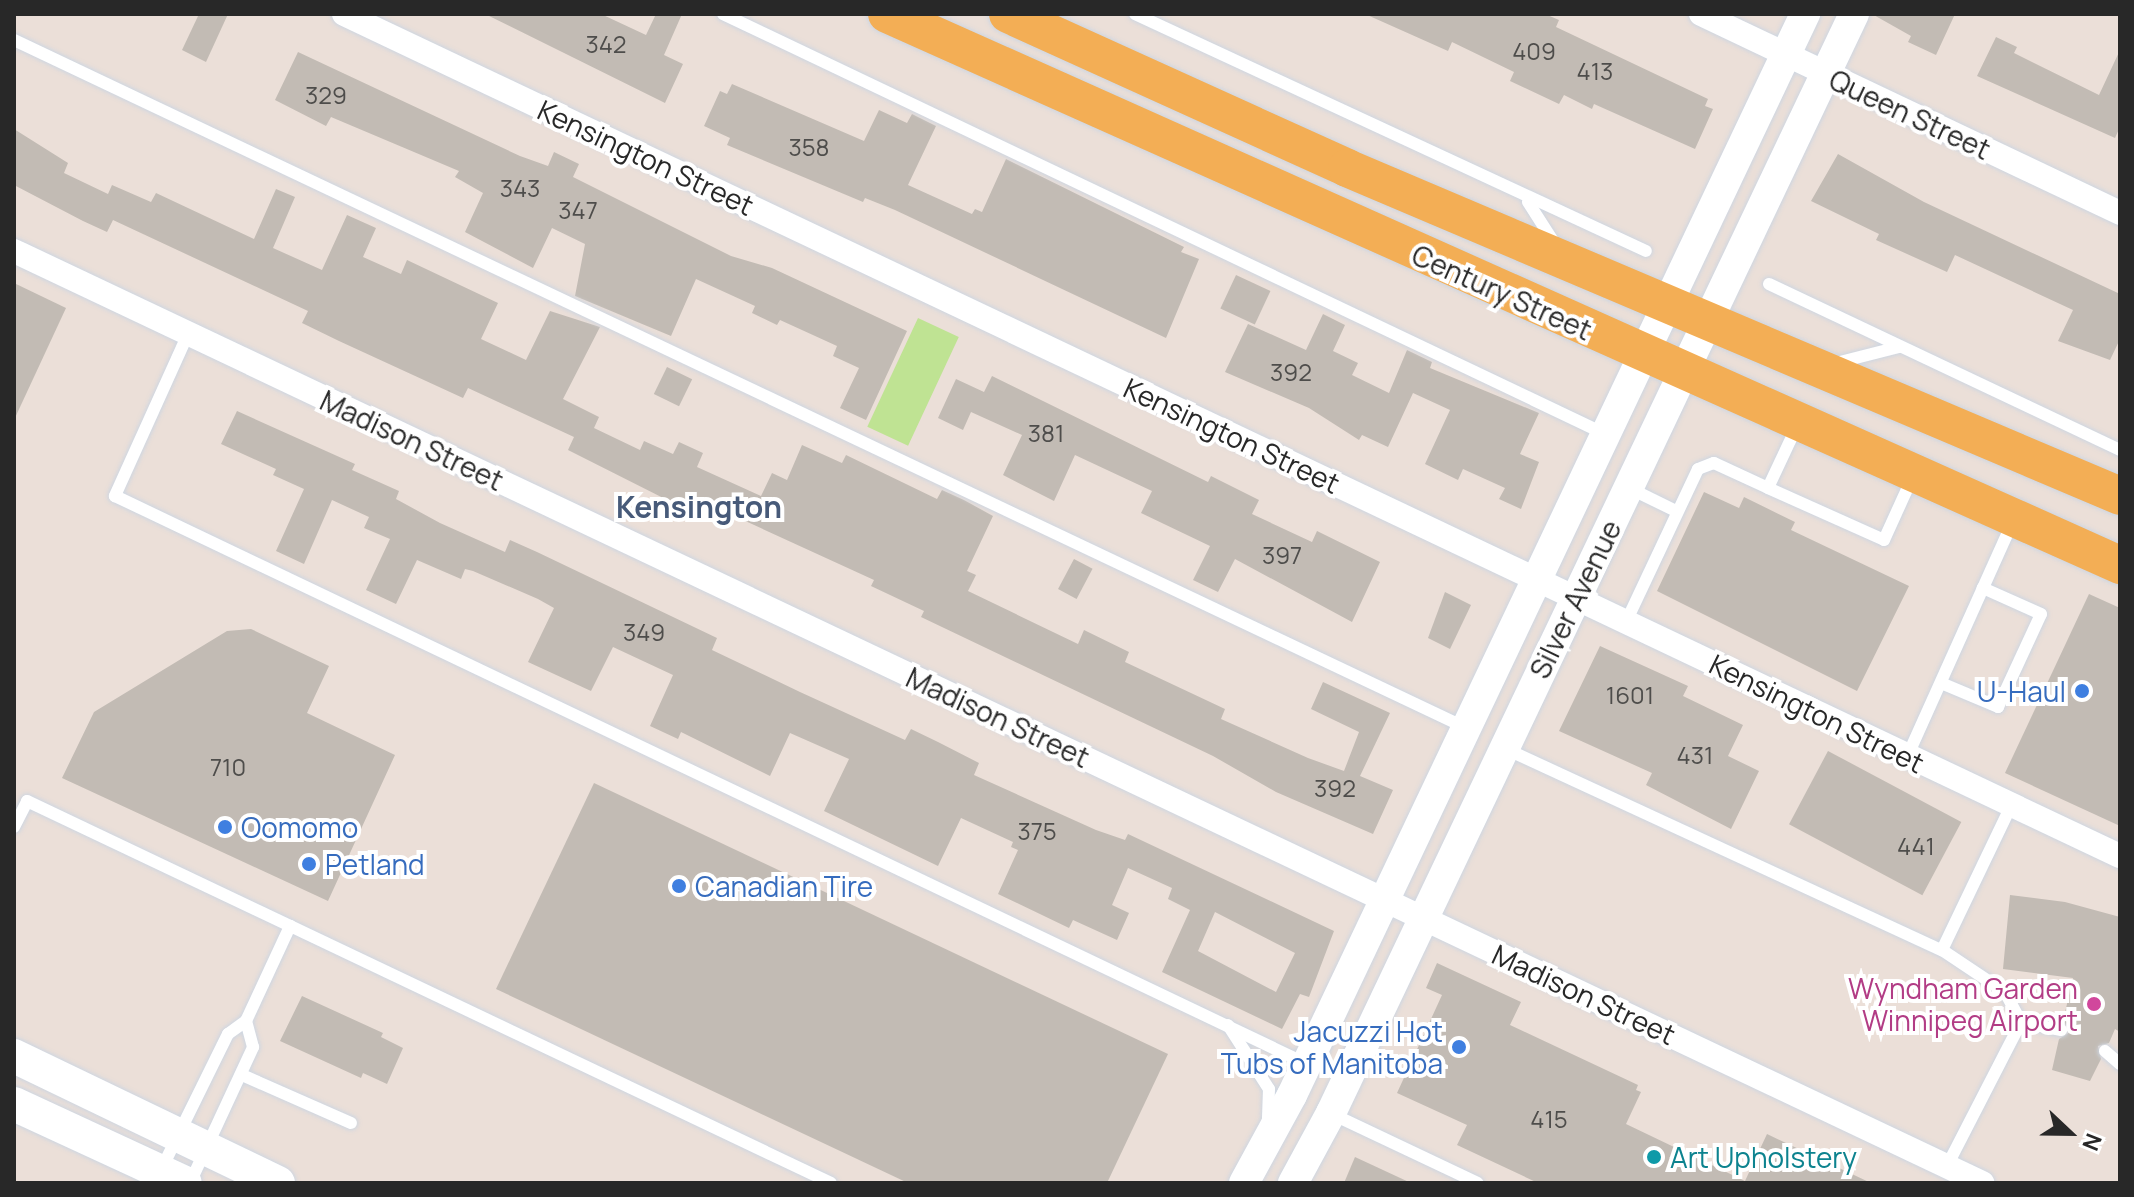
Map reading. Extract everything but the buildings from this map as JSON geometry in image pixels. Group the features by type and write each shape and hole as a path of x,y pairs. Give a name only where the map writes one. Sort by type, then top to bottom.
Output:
{"main road":[{"name":"Century Street","path":"887,14 1685,374 2015,516 2120,565"},
{"name":"Century Street","path":"1008,14 1347,168 1818,364 2120,496"},
{"path":"14,1056 195,1140 278,1183"},
{"path":"14,1104 172,1180"}],"street":[{"name":"Kensington Street","path":"344,14 2120,856"},
{"name":"Queen Street","path":"1701,14 2120,213"},
{"name":"Silver Avenue","path":"1244,1183 1307,1064 1805,14"},
{"name":"Silver Avenue","path":"1293,1183 1331,1113 1854,14"},
{"name":"Madison Street","path":"14,251 1982,1183"}],"lane":[{"path":"723,14 1606,434"},
{"path":"1135,14 1521,196 1646,251"},
{"path":"14,40 1467,728"},
{"path":"1521,196 1536,210 1563,256"},
{"path":"1769,284 2120,450"},
{"path":"188,334 115,496 1307,1064"},
{"path":"1818,364 1902,347"},
{"path":"1768,488 1798,423"},
{"path":"1626,622 1698,469 1714,463 1884,540 1914,473"},
{"path":"1629,488 1676,511"},
{"path":"1907,757 2015,516"},
{"path":"1941,683 1998,707 2041,614 1983,588"},
{"path":"1503,748 1942,950 2005,992 2021,1022"},
{"path":"14,827 27,801 831,1183"},
{"path":"1942,950 2012,804"},
{"path":"172,1180 195,1140 228,1034 246,1021 290,926"},
{"path":"172,1180 195,1140 242,1075 253,1047 246,1021"},
{"path":"1947,1166 2021,1022"},
{"path":"2021,1022 2061,1030"},
{"path":"1226,1023 1269,1089 1267,1143"},
{"path":"2105,1051 2120,1064"},
{"path":"242,1075 351,1123"},
{"path":"1331,1113 1478,1183"}],"green space":[{"path":"918,318 959,337 908,446 867,427"}],"place":[{"name":"U-Haul","path":"2082,691"},
{"name":"Oomomo","path":"225,827"},
{"name":"Petland","path":"309,864"},
{"name":"Canadian Tire","path":"679,886"},
{"name":"Wyndham Garden Winnipeg Airport","path":"2094,1004"},
{"name":"Jacuzzi Hot Tubs of Manitoba","path":"1459,1047"},
{"name":"Art Upholstery","path":"1654,1157"}],"district":[{"name":"Kensington","path":"699,507"}]}
